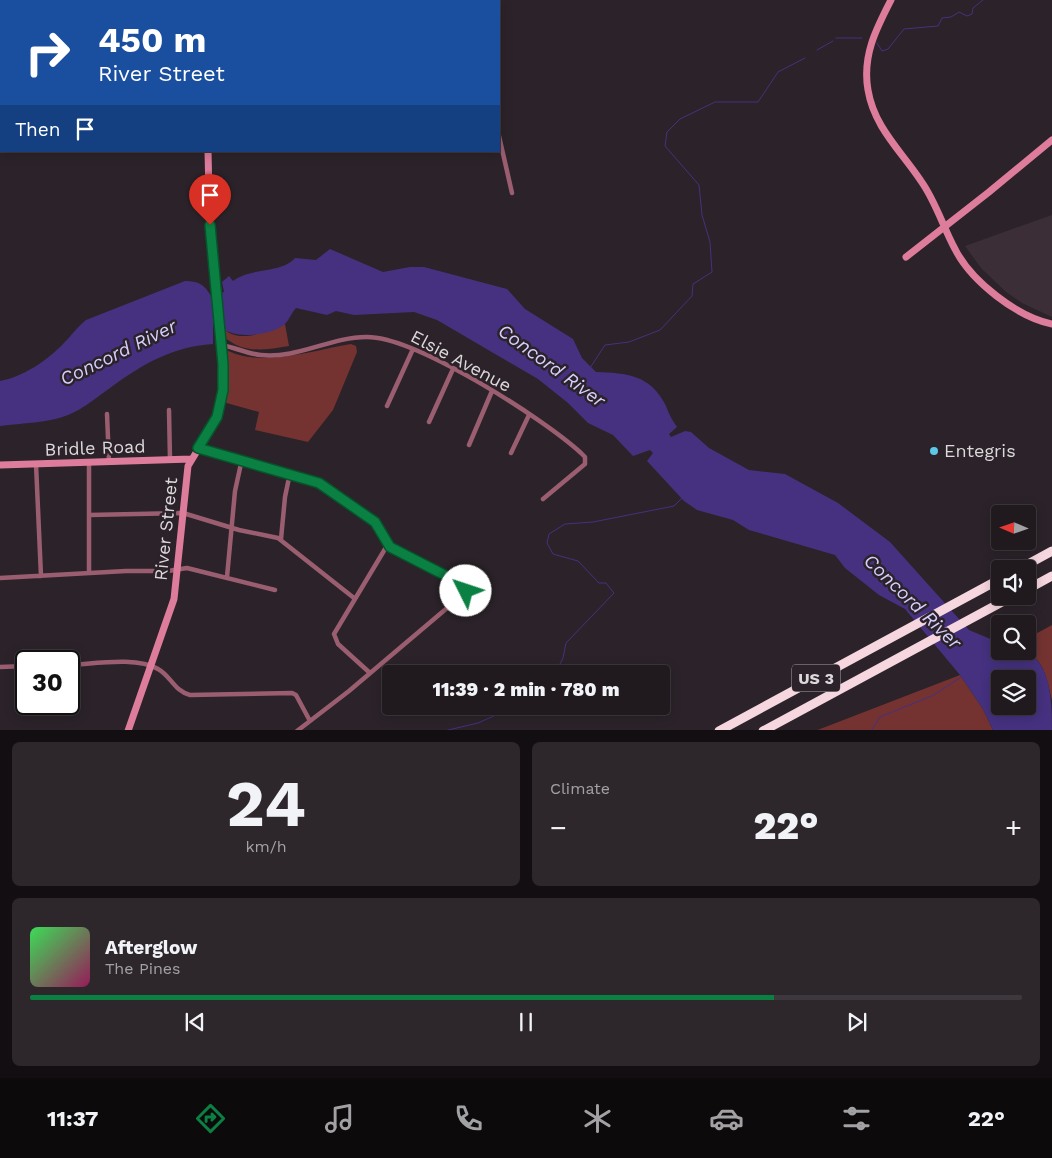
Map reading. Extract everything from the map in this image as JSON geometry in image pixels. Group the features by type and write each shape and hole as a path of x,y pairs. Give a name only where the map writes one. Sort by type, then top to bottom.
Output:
{"highway":[{"path":"1036,560 1052,551"},
{"path":"1036,585 1052,576"},
{"name":"US 3","path":"719,730 991,584"},
{"name":"US 3","path":"763,730 995,605"}],"main road":[{"path":"891,0 874,32 869,49 867,75 871,104 884,133 922,182 958,254 979,280 1018,310 1052,324"},
{"path":"906,257 1052,140"},
{"name":"River Street","path":"128,730 171,612 178,569 186,473 191,459 214,423 221,405 223,380 210,239 208,152"},
{"name":"Bridle Road","path":"0,465 191,459"}],"street":[{"path":"500,140 512,193"},
{"name":"Elsie Avenue","path":"221,344 255,354 273,355 364,336 389,339 413,349 492,391 578,450 585,458 582,466 543,499"},
{"path":"387,406 413,349"},
{"path":"429,422 453,369"},
{"path":"469,445 492,391"},
{"path":"169,410 170,460"},
{"path":"107,414 109,462"},
{"path":"511,453 529,415"},
{"path":"198,448 242,459 319,483 361,511 379,527 388,544 393,549 463,584 466,592 370,673 297,730"},
{"path":"227,577 236,486 242,459"},
{"path":"88,463 89,573"},
{"path":"36,464 41,576"},
{"path":"281,539 285,497 290,473"},
{"path":"89,515 183,512 232,528 281,539 354,598"},
{"path":"370,673 338,644 335,638 336,627 388,544"},
{"path":"0,578 194,569 275,590"},
{"path":"80,664 124,662 152,666 162,672 177,689 190,696 294,693 310,721"},
{"path":"0,667 15,666"}],"shaded area":[{"path":"1052,215 1052,317 1022,303 1006,292 981,268 965,246"},
{"path":"285,324 289,346 263,349 247,348 239,346 224,337 223,328 237,336 245,336 262,333"},
{"path":"351,344 356,346 357,352 333,410 308,442 255,430 259,412 223,402 226,377 225,349 238,355 253,358 270,358"},
{"path":"1052,625 1052,700 1044,671 1036,658 1036,634"},
{"path":"960,675 983,709 993,730 818,730"}],"water":[{"name":"Concord River","path":"330,249 383,272 410,267 424,267 507,289 525,309 573,339 582,358 596,372 628,375 645,382 653,388 660,396 677,427 669,434 671,437 685,431 691,432 709,448 749,470 785,474 838,503 890,542 969,630 991,639 991,660 1036,659 1046,676 1049,687 1052,730 993,730 983,709 960,675 905,609 879,595 845,568 835,555 749,530 733,520 697,510 684,501 647,461 653,453 650,450 633,456 613,435 588,423 568,403 538,379 437,320 414,312 354,315 336,311 327,315 296,308 285,324 279,328 254,335 228,332 223,328 223,323 213,324 213,344 184,349 158,358 134,371 74,413 52,420 0,426 0,381 26,372 43,361 58,349 86,320 185,281 200,284 211,296 224,292 222,282 229,276 233,281 248,274 274,269 289,263 295,258 316,260"}],"waterway":[{"path":"877,43 882,51 888,49 904,29 938,26 942,18 951,17 959,12 967,16 972,14 973,8 983,0"},
{"path":"836,38 862,38"},
{"path":"817,50 833,41"},
{"name":"Concord River","path":"590,368 605,345 629,342 660,330 692,296 693,284 712,272 710,242 702,215 699,185 665,146 667,132 680,119 715,102 758,102 778,72 805,58"},
{"path":"560,665 566,643 614,593 606,583 599,583 578,561 553,554 547,543 549,534 565,524 593,522 674,506 682,498"},
{"path":"872,730 880,717 934,695 961,677"},
{"path":"448,730 478,723 496,715"}],"place":[{"name":"Entegris","path":"934,451"}],"route":[{"path":"210,225 223,364 223,390 217,417 198,448 242,459 319,483 375,522 381,529 390,547 447,575 464,585 466,591"}]}
